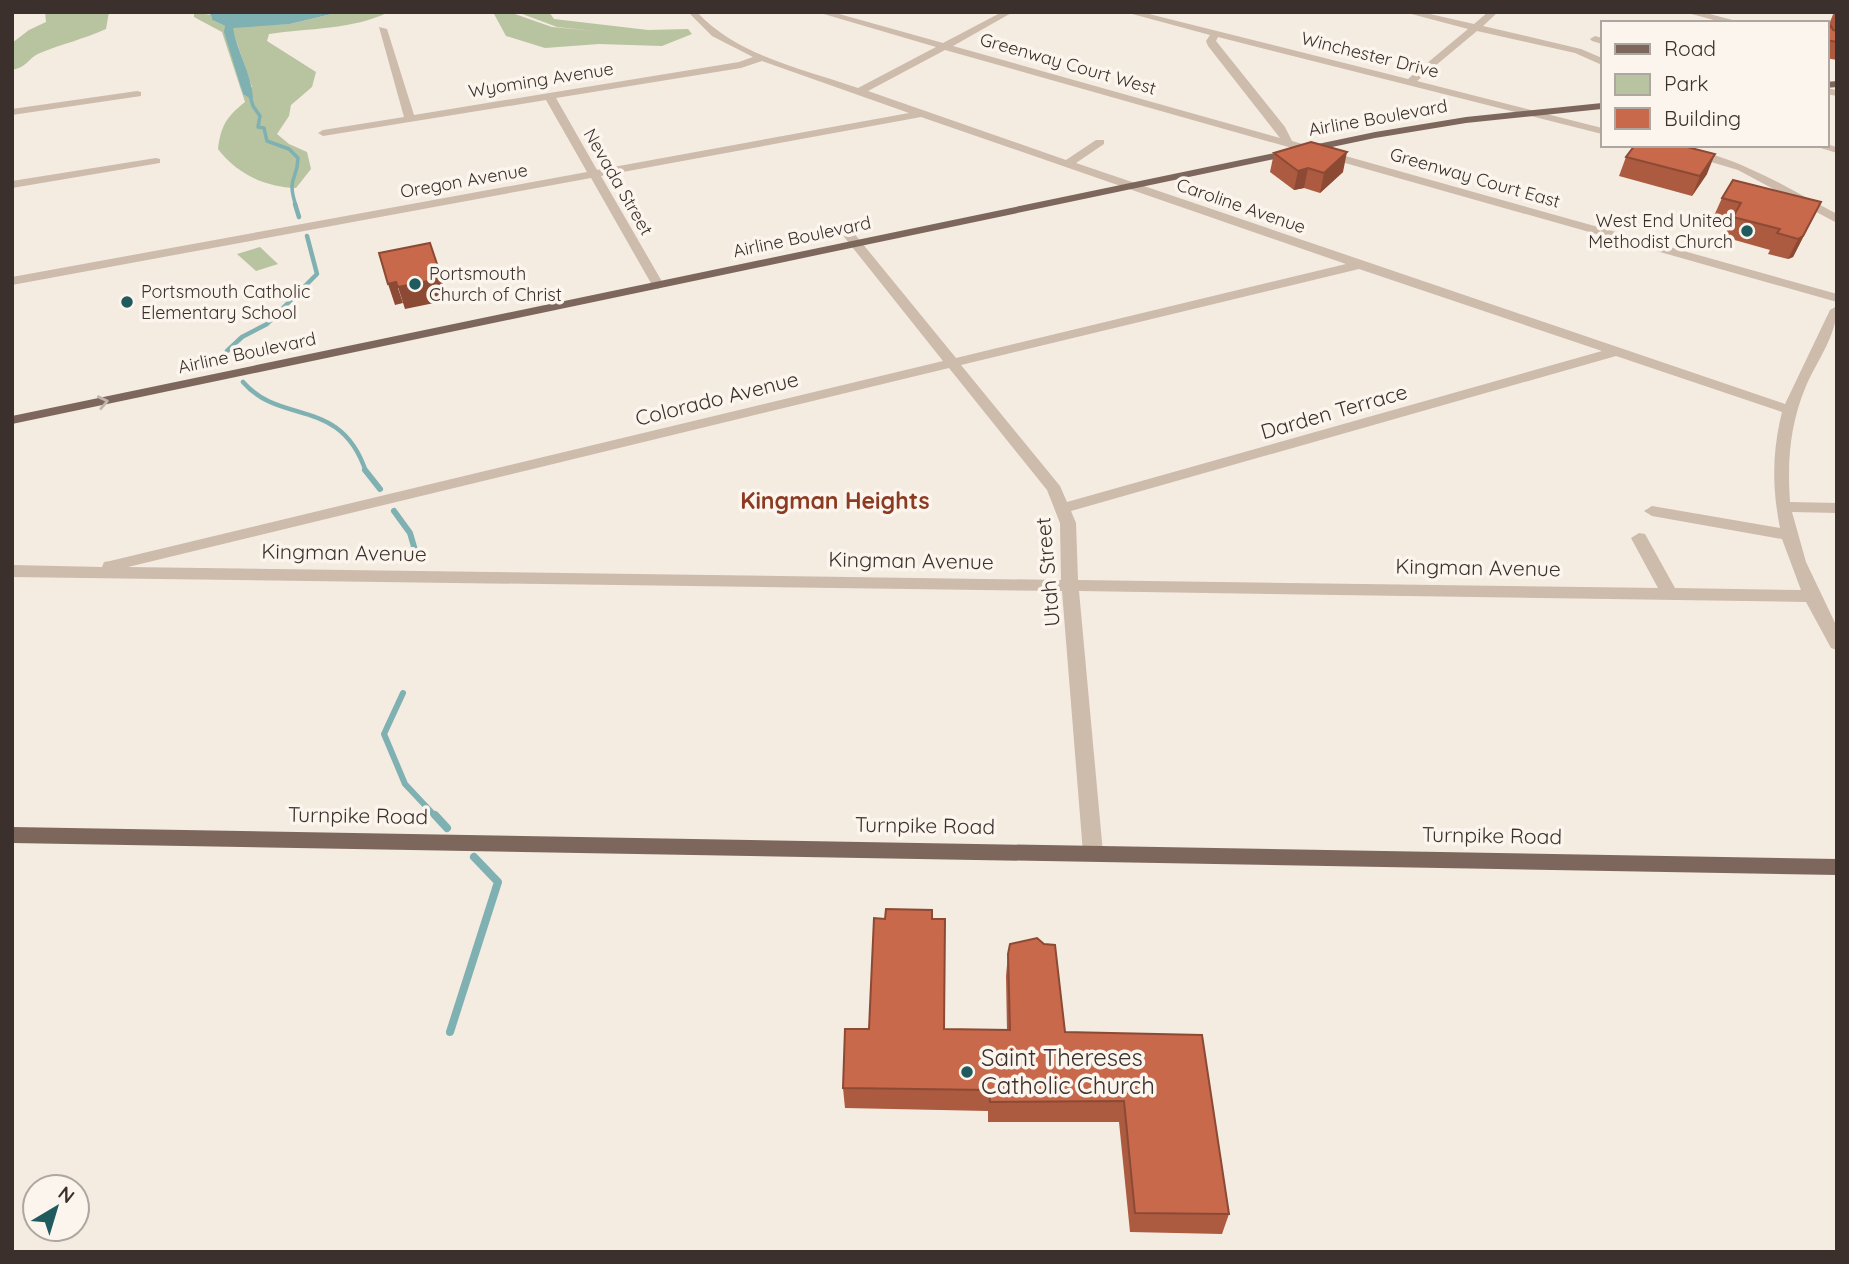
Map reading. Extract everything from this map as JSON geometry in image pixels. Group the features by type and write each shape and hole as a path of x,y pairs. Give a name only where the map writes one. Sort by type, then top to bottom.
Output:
{"main road":[{"name":"Airline Boulevard","path":"853,240 1114,180 1399,122 1601,99"},
{"name":"Airline Boulevard","path":"12,420 131,390 1306,149 1420,127 1601,106"},
{"name":"Airline Boulevard","path":"12,409 131,390"},
{"name":"Turnpike Road","path":"12,835 1837,867"}],"street":[{"name":"Caroline Avenue","path":"692,12 718,36 763,57 859,92 1790,410"},
{"name":"Greenway Court West","path":"821,12 1306,149"},
{"path":"859,92 1009,12"},
{"name":"Winchester Drive","path":"1129,12 1601,131"},
{"path":"1408,12 1578,51 1601,62"},
{"path":"1409,83 1494,12"},
{"path":"1688,12 1730,21"},
{"path":"382,29 410,119"},
{"path":"1216,34 1211,41 1213,46 1281,129 1287,144"},
{"name":"Wyoming Avenue","path":"323,133 741,65 763,57"},
{"path":"12,112 137,94"},
{"name":"Nevada Street","path":"549,96 655,281"},
{"name":"Oregon Avenue","path":"12,281 923,114"},
{"path":"1067,164 1100,142"},
{"path":"1666,147 1742,168 1837,219"},
{"name":"Greenway Court East","path":"1306,149 1837,299"},
{"path":"12,185 156,161"},
{"name":"Utah Street","path":"853,240 1054,489 1064,508 1068,523 1070,587 1093,853"},
{"name":"Colorado Avenue","path":"84,572 1359,265"},
{"path":"1837,310 1829,343 1790,410 1780,463 1789,535 1810,596 1837,644"},
{"name":"Darden Terrace","path":"1064,508 1615,352"},
{"path":"1784,507 1837,508"},
{"path":"1652,512 1789,535"},
{"path":"1639,538 1669,593"},
{"name":"Kingman Avenue","path":"12,571 1810,596"}],"green space":[{"path":"45,12 109,12 106,29 40,53 21,67 12,70 12,43 29,30 46,22"},
{"path":"194,12 211,15 212,20 225,26 243,94 252,87 232,28 235,26 290,24 340,12 389,12 345,25 269,34 267,41 316,72 312,87 291,105 289,116 277,134 289,144 307,152 311,169 296,188 273,185 252,177 234,165 218,149 226,122 245,102 222,32 194,17"},
{"path":"493,12 509,12 552,27 594,31 557,27 517,12 549,12 554,19 648,30 688,29 692,34 662,46 599,44 545,48 506,36"},
{"path":"260,247 278,264 256,271 237,254"}],"water":[{"path":"206,12 340,12 290,24 233,28 250,79 251,99 243,94 224,32 225,26 212,20 211,15"}],"building":[{"path":"1831,26 1837,31 1837,42 1828,40 1828,30"},
{"path":"1311,142 1347,152 1324,173 1308,168 1298,171 1274,153"},
{"path":"1634,147 1687,147 1715,154 1700,176 1626,157"},
{"path":"1733,180 1821,202 1803,236 1798,239 1777,233 1780,229 1733,217 1741,203 1722,198"},
{"path":"430,243 440,273 431,275 433,280 398,287 396,282 388,284 379,253"},
{"name":"Saint Thereses Catholic Church","path":"886,909 932,910 932,919 945,919 944,1029 1010,1030 1010,944 1037,938 1044,944 1055,945 1065,1032 1202,1035 1229,1214 1135,1213 1124,1101 990,1102 989,1090 843,1088 845,1029 869,1029 874,918 885,919"}],"waterway":[{"path":"249,92 253,106 260,116 258,127 264,128 267,141 289,149 298,158 292,183 296,206"},
{"path":"295,204 299,217"},
{"path":"227,351 242,337 267,324 317,274 307,236"},
{"path":"243,382 258,395 275,404 326,422 342,432 355,448 365,470"},
{"path":"365,470 380,489"},
{"path":"394,511 410,533 417,557"},
{"path":"403,693 384,734 405,784 436,817"},
{"path":"435,815 447,828"},
{"path":"450,1032 498,882 474,857"}],"place":[{"name":"West End United Methodist Church","path":"1747,231"},
{"name":"Portsmouth Church of Christ","path":"415,284"},
{"name":"Portsmouth Catholic Elementary School","path":"127,302"},
{"name":"Saint Thereses Catholic Church","path":"967,1072"}],"district":[{"name":"Kingman Heights","path":"835,501"}]}
